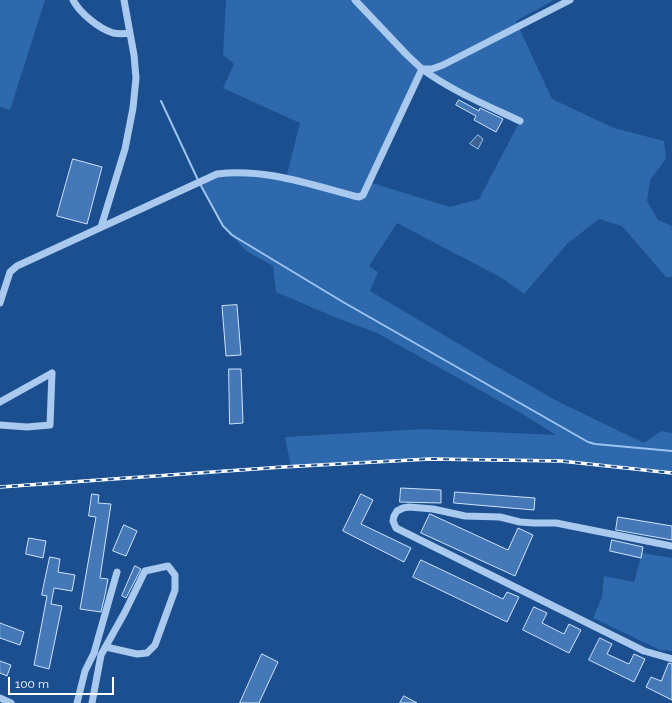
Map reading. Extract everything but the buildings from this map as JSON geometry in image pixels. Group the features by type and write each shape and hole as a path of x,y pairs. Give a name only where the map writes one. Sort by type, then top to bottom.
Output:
{"street":[{"path":"73,0 77,6 99,25 111,32 119,34 129,33"},
{"path":"101,227 125,150 133,108 136,78 134,55 124,0"},
{"path":"354,0 422,69 461,94 520,121"},
{"path":"422,69 432,69 443,65 570,0"},
{"path":"0,303 10,272 17,266 217,174 272,175 359,197 363,195 422,69"},
{"path":"0,402 52,373 50,424 28,427 0,425"},
{"path":"672,546 562,524 534,523 500,518 465,516 433,510 403,508 397,511 393,521 396,528 644,651 672,659"},
{"path":"92,703 101,655 106,646 125,612 145,571 168,566 175,575 175,590 155,645 147,653 137,654 106,646"},
{"path":"77,703 85,671 94,653 117,572"},
{"path":"0,698 11,703"}],"shaded area":[{"path":"0,0 45,0 10,110 0,107"},
{"path":"226,0 554,0 516,21 552,99 614,128 664,141 666,159 650,180 647,201 658,220 672,226 672,277 666,277 622,226 599,219 567,244 524,294 502,278 397,223 369,266 378,272 370,291 559,402 644,443 661,431 672,433 672,473 588,463 493,459 426,460 291,467 285,437 423,429 556,435 521,413 377,333 276,292 273,266 246,251 223,226 200,182 217,174 286,178 300,123 223,88 234,64 223,55","holes":["422,69 520,121 479,199 450,207 369,182"]},
{"path":"478,135 483,139 478,149 470,144"},
{"path":"642,553 672,558 672,651 660,650 593,618 602,597 604,576 634,582"}],"waterway":[{"path":"161,101 198,180"},
{"path":"200,184 223,226 232,235 343,302 588,442 595,444 672,451"}],"railway":[{"path":"0,487 283,467 430,459 561,461 672,473"}]}
